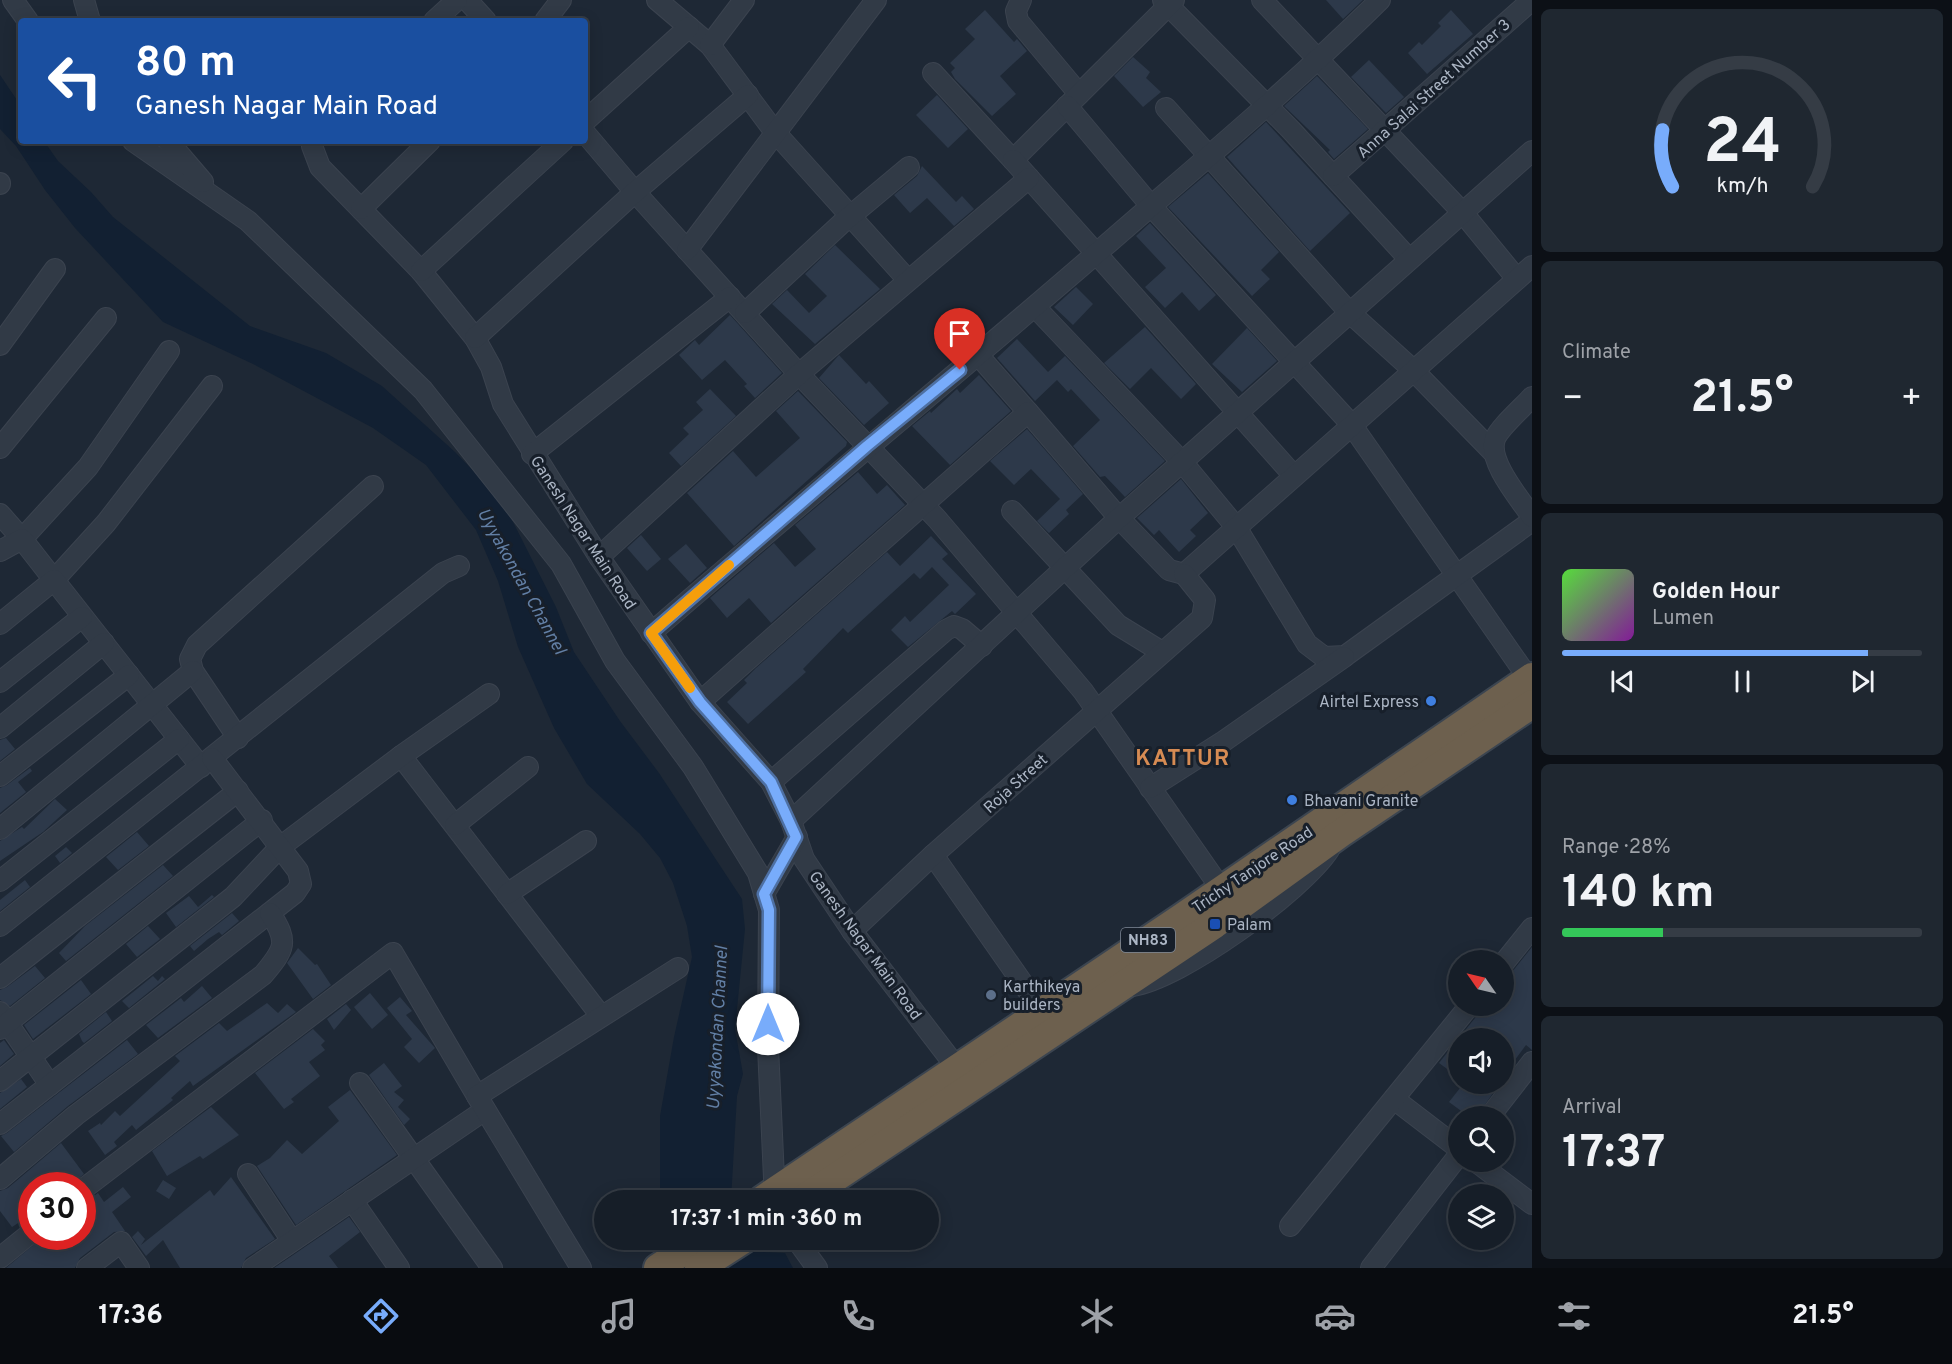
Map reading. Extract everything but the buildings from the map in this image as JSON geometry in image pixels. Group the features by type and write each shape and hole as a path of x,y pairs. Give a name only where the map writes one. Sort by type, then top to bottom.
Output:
{"highway":[{"name":"Trichy Tanjore Road","path":"817,1190 1215,924 1341,833 1531,687"},
{"name":"Trichy Tanjore Road","path":"780,1190 1222,890 1531,687"},
{"path":"658,1268 712,1250"}],"street":[{"path":"13,0 26,18"},
{"path":"84,0 89,18"},
{"path":"437,18 457,0"},
{"path":"467,0 483,18"},
{"path":"546,18 561,0"},
{"path":"657,0 710,45 774,131 907,279"},
{"path":"710,45 744,0"},
{"path":"687,250 774,131 876,0"},
{"path":"1021,0 1017,12 1018,21 1151,206 1352,424 1531,687"},
{"path":"1262,0 1463,213 1517,279"},
{"path":"651,633 867,446 1036,308 1095,254 1268,106 1380,0"},
{"name":"Anna Salai Street Number 3","path":"1334,176 1532,0"},
{"path":"1013,160 1168,2 1334,176 1409,259"},
{"path":"588,118 689,27"},
{"path":"933,73 1238,410 1294,476"},
{"path":"475,338 635,192 748,95"},
{"path":"1150,788 1224,741 1456,578 1532,519 1496,463 1492,452 1413,370 1349,312 1166,108"},
{"path":"588,137 799,374 923,504 1017,613 1096,711 1222,890"},
{"path":"137,144 248,221 423,390 561,564 615,661 693,766 758,873 769,910 770,1190"},
{"path":"171,144 220,203"},
{"name":"Ganesh Nagar Main Road","path":"313,144 321,167 421,270 475,338 491,367 503,404 598,557 700,702 771,782 794,829 804,859 852,931 957,1068"},
{"path":"361,209 427,144"},
{"path":"421,270 559,144"},
{"path":"764,894 794,829 982,646 1238,410 1532,151"},
{"path":"745,313 851,216 909,167"},
{"path":"598,557 907,279 1029,178"},
{"path":"978,355 1119,518 1169,570 1185,574 1532,266"},
{"path":"0,345 56,269"},
{"path":"532,454 730,297"},
{"path":"1036,308 1183,463 1236,527 1307,644 1324,657 1345,656"},
{"path":"0,448 106,318"},
{"path":"0,551 22,539 88,467 169,351"},
{"path":"0,624 54,580 106,522 212,386"},
{"path":"1492,452 1495,437 1532,397"},
{"path":"700,702 1028,412"},
{"path":"238,738 193,671 190,659 196,645 373,486"},
{"path":"1012,511 1118,625 1162,652"},
{"path":"0,514 179,739 238,790 298,871 301,884 296,893 0,1124"},
{"path":"0,926 443,573 459,566"},
{"name":"Roja Street","path":"852,931 933,855 1202,618 1205,600 1185,574"},
{"path":"0,682 82,616"},
{"path":"771,782 946,630 954,626 962,629 982,646"},
{"path":"0,728 104,643"},
{"path":"0,829 193,671"},
{"path":"0,776 129,675"},
{"path":"0,1081 233,897 280,847 401,756 489,694"},
{"path":"0,881 179,739"},
{"path":"401,756 602,1016"},
{"path":"455,825 528,767"},
{"path":"0,978 238,790"},
{"path":"50,1085 31,1056 3,1021 262,820"},
{"path":"507,894 586,841"},
{"path":"933,855 1042,1011"},
{"path":"0,1179 76,1115 263,975 283,946 283,932 270,913"},
{"path":"1514,950 1532,928"},
{"path":"96,1179 393,953 581,1268"},
{"path":"253,1268 413,1157 481,1103 602,1016 678,968"},
{"path":"1290,1226 1461,1016"},
{"path":"1498,1106 1532,1062"},
{"path":"360,1083 492,1268"},
{"path":"1394,1099 1448,1140"},
{"path":"1371,1268 1448,1169"},
{"path":"1490,1172 1532,1204"},
{"path":"248,1174 292,1241"},
{"path":"352,1200 399,1268"},
{"path":"87,1268 121,1242 139,1268"},
{"path":"0,1258 18,1243"},
{"path":"804,1250 817,1268"}],"water":[{"name":"Uyyakondan Channel","path":"0,75 18,102 18,144 46,144 58,161 91,192 113,217 250,326 326,353 382,386 455,452 485,483 512,520 556,607 574,652 620,721 659,773 742,899 745,929 735,1029 743,1074 737,1096 732,1190 660,1190 660,1116 674,1037 692,957 687,926 673,883 660,858 640,834 587,784 554,728 518,647 498,581 476,530 426,465 373,428 253,364 163,322 75,228 45,190 16,146 0,129"},
{"path":"708,1250 761,1250 785,1253 793,1268 724,1268"}],"slow traffic":[{"path":"690,688 651,633 729,565"}],"place":[{"name":"Airtel Express","path":"1431,701"},
{"name":"Bhavani Granite","path":"1292,800"},
{"name":"Palam","path":"1215,924"},
{"name":"Karthikeya builders","path":"991,995"}],"district":[{"name":"KATTUR","path":"1183,757"}],"route":[{"path":"768,1024 769,910 764,894 796,837 791,821 771,782 700,702 651,633 867,446 960,370"}]}
